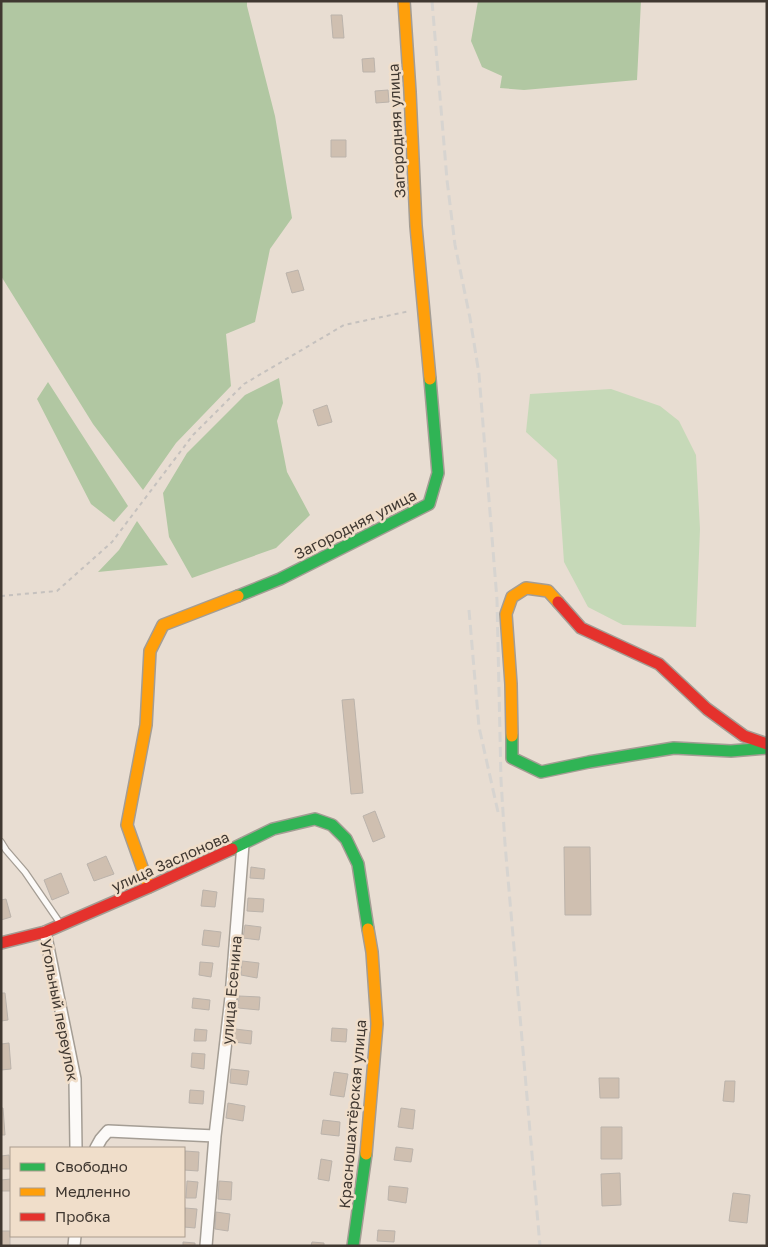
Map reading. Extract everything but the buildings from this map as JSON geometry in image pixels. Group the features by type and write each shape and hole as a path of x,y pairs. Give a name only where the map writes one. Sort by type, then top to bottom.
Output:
{"street":[{"name":"Загородняя улица","path":"149,887 127,825 146,725 150,651 163,625 280,580 428,504 438,473 416,226 404,1"},
{"path":"526,588 548,591 580,628 659,664 707,709 744,736 767,746 731,751 674,748 541,772 512,758 511,684 506,614 512,597 526,588"},
{"name":"улица Заслонова","path":"1,943 45,932 62,925 244,844 273,829 315,819 332,825 346,839"},
{"name":"Красношахтёрская улица","path":"346,839 358,864 372,952 377,1024 367,1149 353,1246"},
{"name":"улица Есенина","path":"215,1136 231,997 244,844"},
{"name":"Угольный переулок","path":"45,932 75,1078 76,1147"},
{"path":"97,1147 108,1131 215,1136 206,1246"}],"lane":[{"path":"1,842 26,872 62,925"}],"path":[{"path":"1,596 58,591 112,542 193,435 244,384 344,325 423,308"}],"green space":[{"path":"1,1 247,1 275,116 292,218 270,249 255,322 226,334 231,386 176,443 143,490 93,424 1,276"},
{"path":"478,1 641,1 637,80 524,90 500,88 502,76 482,67 471,41"},
{"path":"279,378 283,403 277,421 287,472 310,515 276,548 192,578 169,537 163,493 187,453 245,395"},
{"path":"48,382 128,506 114,522 91,504 37,399"},
{"path":"611,389 660,406 679,421 696,455 700,529 696,627 623,625 588,607 564,562 557,460 526,432 530,394"},
{"path":"137,521 168,565 98,572 119,550"}],"railway":[{"path":"432,1 447,180 455,245 479,374 497,600 501,780 505,844 540,1246"},
{"path":"469,610 479,727 498,812"}],"traffic: fast":[{"path":"238,596 280,579 429,504 438,473 430,379"},
{"path":"512,736 512,758 541,772 674,748 731,751 767,748"},
{"path":"232,849 273,829 315,819 332,825 346,839 358,864 368,929"},
{"path":"353,1246 366,1154"}],"traffic: slow":[{"path":"404,1 416,226 430,379"},
{"path":"512,736 511,684 506,614 512,597 526,588 548,591 558,602"},
{"path":"149,887 127,825 146,725 150,651 163,625 238,596"},
{"path":"366,1154 377,1024 372,952 368,929"}],"traffic: jam":[{"path":"558,602 581,628 659,664 707,709 744,736 767,744"},
{"path":"1,943 45,932 232,849"}]}
